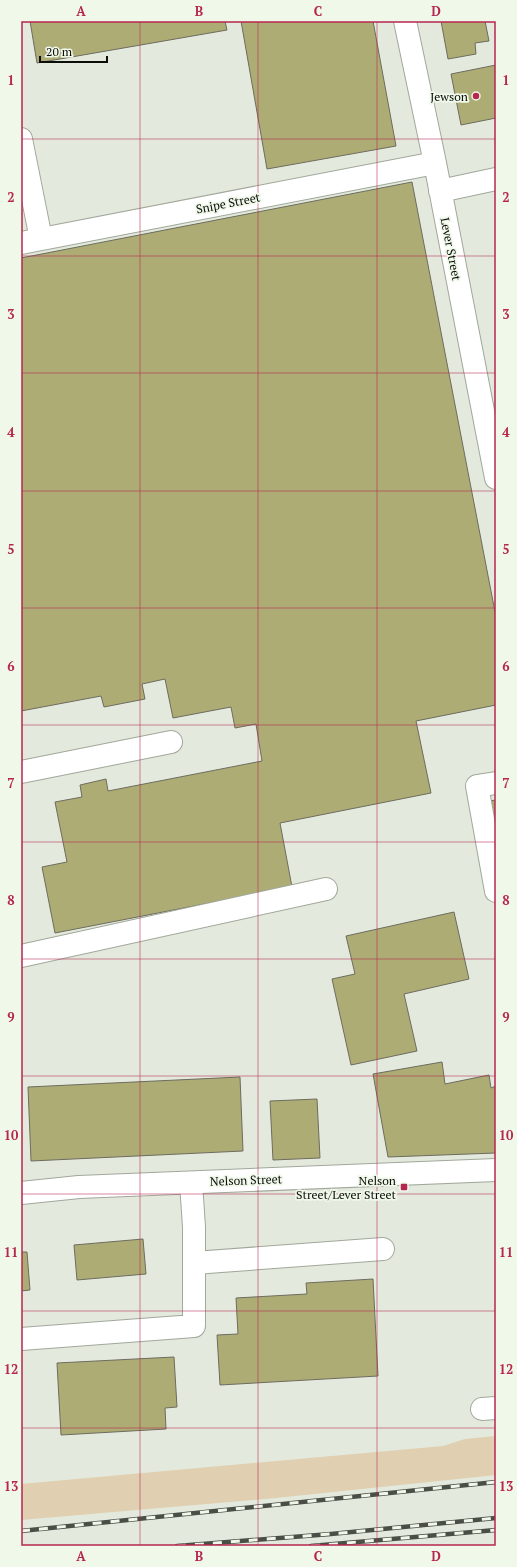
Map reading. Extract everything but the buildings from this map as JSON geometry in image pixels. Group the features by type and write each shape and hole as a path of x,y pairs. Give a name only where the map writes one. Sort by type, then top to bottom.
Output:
{"street":[{"name":"Lever Street","path":"405,21 435,163 496,478"},
{"path":"21,139 31,241"},
{"name":"Snipe Street","path":"31,241 435,163"},
{"path":"440,191 496,179"},
{"path":"21,772 170,742"},
{"path":"496,783 477,786 496,891"},
{"path":"21,956 326,889"},
{"name":"Nelson Street","path":"21,1193 79,1188 496,1170"},
{"path":"21,1338 194,1326 194,1227 191,1183"},
{"path":"194,1262 383,1249"}],"shaded area":[{"path":"496,1436 496,1475 276,1498 21,1520 21,1484 443,1446 465,1439"}],"railway":[{"path":"21,1531 496,1482"},
{"path":"177,1546 331,1534 496,1518"},
{"path":"311,1546 496,1530"}],"place":[{"name":"Jewson","path":"476,96"},
{"name":"Nelson Street/Lever Street","path":"404,1187"}]}
